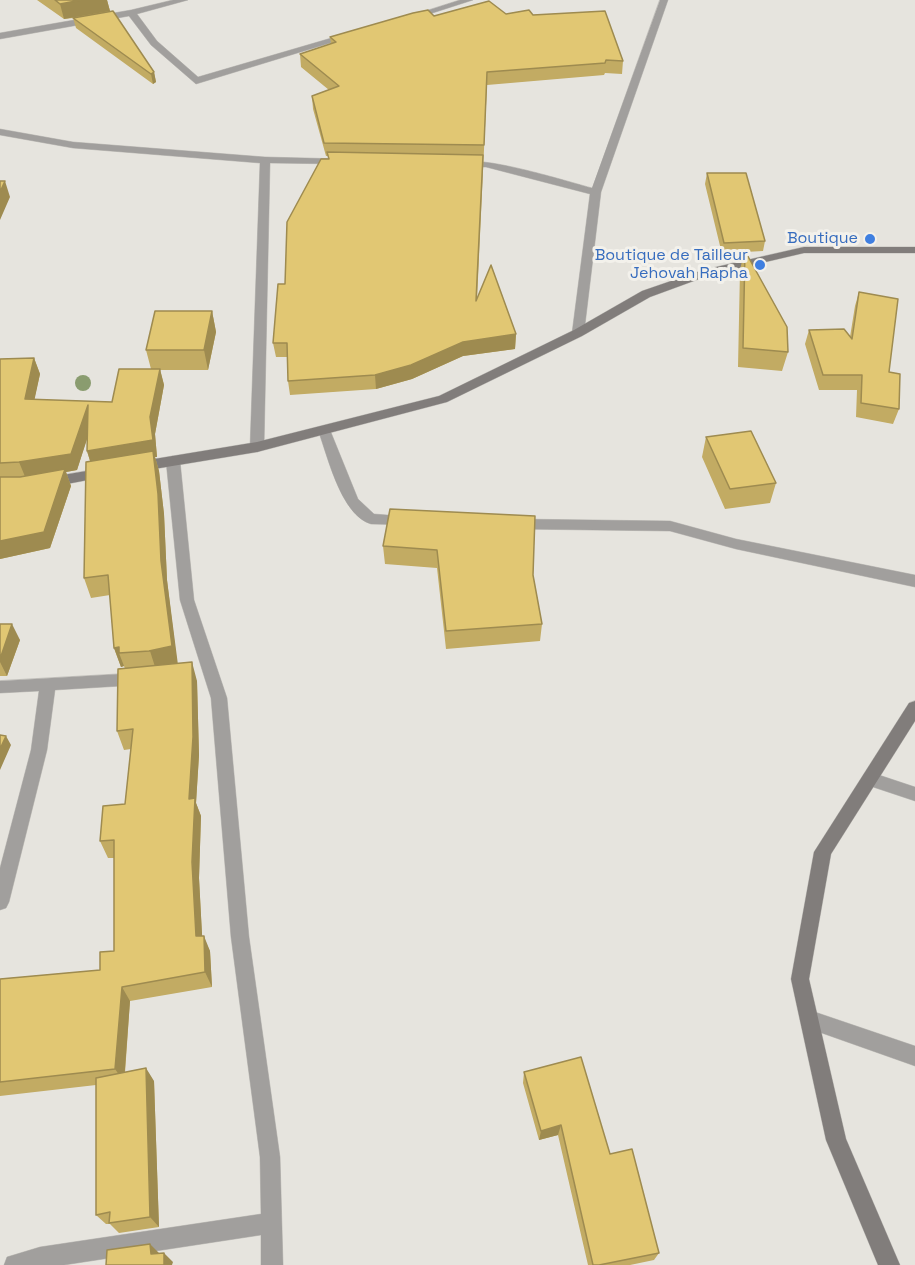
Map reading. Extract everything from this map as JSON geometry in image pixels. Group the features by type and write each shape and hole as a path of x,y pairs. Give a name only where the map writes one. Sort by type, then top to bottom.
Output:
{"street":[{"path":"0,36 131,13 158,3 184,0"},
{"path":"401,20 469,0"},
{"path":"578,333 596,192 664,0"},
{"path":"131,13 154,43 196,81 355,34"},
{"path":"0,132 73,145 265,160 358,162"},
{"path":"257,447 265,160"},
{"path":"451,164 486,164 596,192"},
{"path":"37,484 257,447 443,399 578,333 646,294 707,272 804,250 915,250"},
{"path":"324,430 352,502 371,519 427,522"},
{"path":"173,461 188,600 203,668 219,698 240,937 270,1157 272,1265"},
{"path":"496,523 669,526 736,544 915,580"},
{"path":"0,687 156,678"},
{"path":"0,902 39,750 48,685"},
{"path":"889,1265 836,1140 800,979 823,852 915,708"},
{"path":"870,779 915,794"},
{"path":"809,1018 915,1056"},
{"path":"15,1265 40,1258 271,1223"}],"building":[{"path":"55,0 81,0 60,4"},
{"path":"489,1 506,14 529,10 533,15 605,11 623,61 606,60 605,63 487,72 484,145 324,143 312,96 339,86 300,54 336,42 330,37 413,13 428,10 434,16"},
{"path":"113,11 154,72 151,74 73,18"},
{"path":"327,152 483,155 476,301 491,265 516,334 463,342 411,365 375,375 288,381 287,343 273,343 278,284 285,284 287,222 321,159 329,159"},
{"path":"707,173 746,173 765,241 724,243"},
{"path":"0,181 5,181 0,192"},
{"path":"745,251 787,327 788,352 743,348"},
{"path":"859,292 898,299 889,372 900,374 899,409 861,403 862,375 823,375 809,330 844,329 852,339"},
{"path":"155,311 212,311 204,350 146,350"},
{"path":"34,358 25,399 112,402 119,369 160,369 150,417 153,440 87,451 88,405 71,454 0,463 0,359"},
{"path":"751,431 776,483 730,489 706,437"},
{"path":"153,451 158,494 161,561 172,646 149,651 119,653 119,647 114,648 108,575 84,578 86,462"},
{"path":"65,469 44,532 0,541 0,477 20,477"},
{"path":"390,509 535,516 533,575 542,624 446,631 437,550 383,546"},
{"path":"0,624 12,624 0,659"},
{"path":"192,662 193,737 189,799 195,798 192,862 196,936 204,936 205,972 122,987 115,1069 0,1082 0,979 100,970 100,952 114,951 114,840 100,841 103,806 125,804 133,729 117,731 118,669"},
{"path":"0,735 6,736 0,749"},
{"path":"581,1057 610,1154 632,1149 659,1253 593,1265 561,1125 541,1131 524,1072"},
{"path":"146,1068 150,1217 109,1223 110,1212 96,1215 96,1078"},
{"path":"150,1244 151,1254 164,1253 164,1265 106,1265 107,1250"}],"place":[{"name":"Boutique","path":"870,239"},
{"name":"Boutique de Tailleur Jehovah Rapha","path":"760,265"}]}
